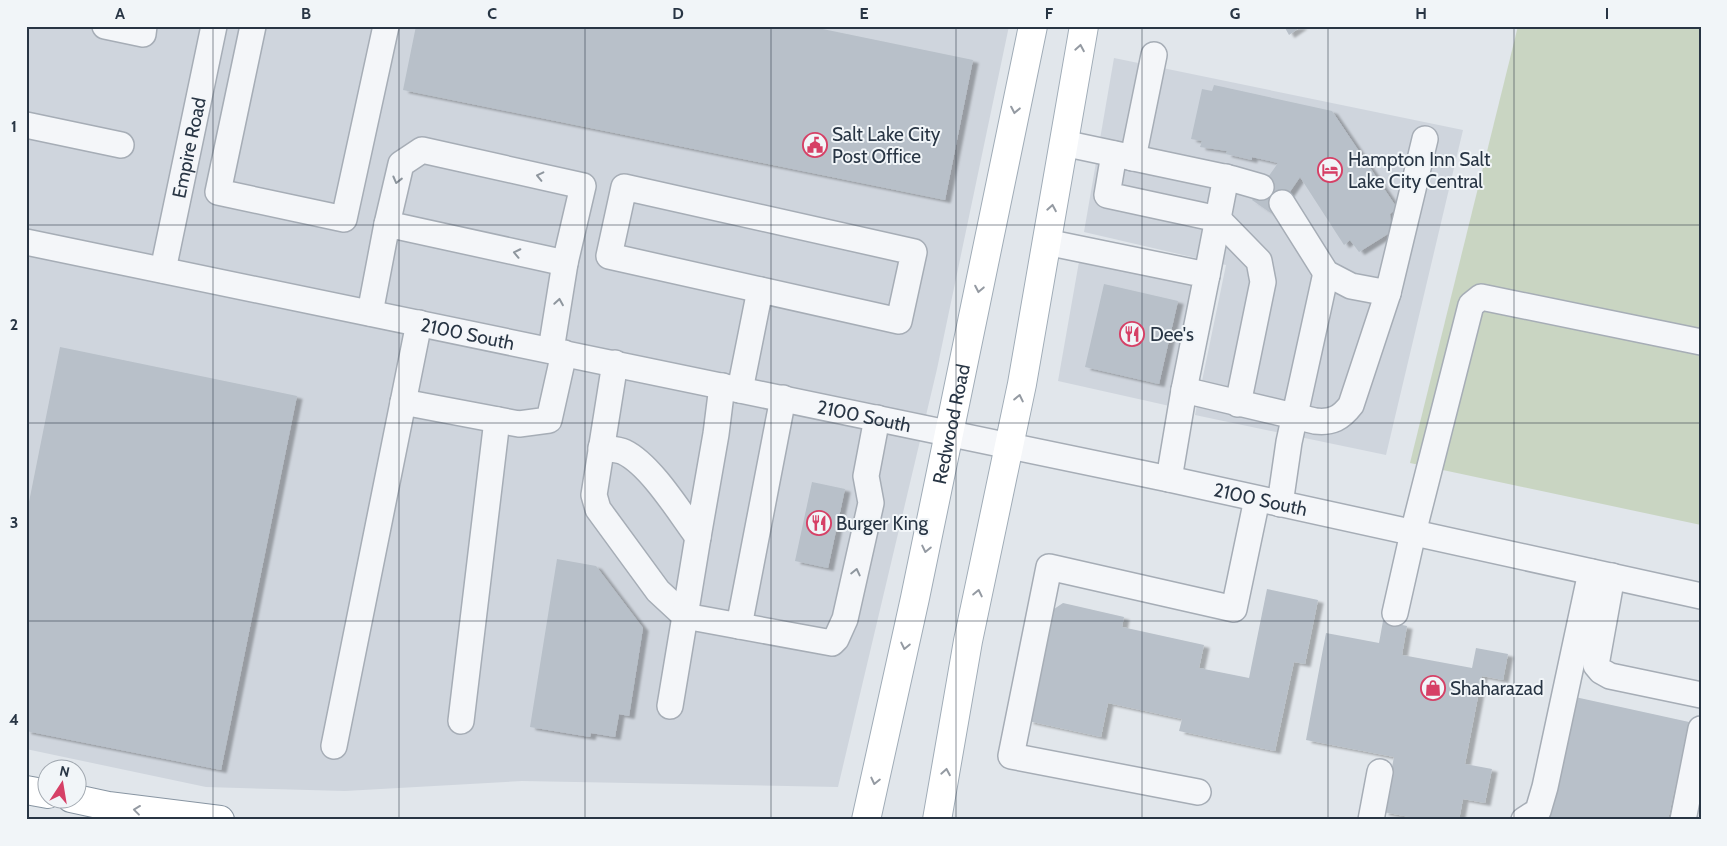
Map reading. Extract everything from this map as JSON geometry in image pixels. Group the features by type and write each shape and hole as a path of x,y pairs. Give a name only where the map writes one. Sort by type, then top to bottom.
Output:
{"main road":[{"path":"937,820 968,641 1022,384 1084,26"},
{"name":"Redwood Road","path":"866,820 950,433 1027,27"},
{"path":"88,802 108,806 220,820"}],"street":[{"path":"105,26 143,34 144,26"},
{"name":"Empire Road","path":"163,270 214,26"},
{"path":"253,26 218,192 344,219 386,26"},
{"path":"1154,55 1124,156 1107,195 1218,219 1259,261 1263,282 1238,404"},
{"path":"200,96 237,102"},
{"path":"26,126 122,145"},
{"path":"1184,390 1238,404 1323,422 1341,417 1351,405 1388,293 1425,139"},
{"path":"1063,144 1226,177 1261,187"},
{"path":"370,313 401,164 422,150 583,186 565,263 558,351 549,420 518,424 403,402"},
{"path":"1169,479 1184,390 1226,177"},
{"path":"624,188 914,252 899,321 760,290 609,256 624,188"},
{"path":"1282,203 1326,273 1351,286 1388,293"},
{"path":"387,224 565,263"},
{"name":"2100 South","path":"26,242 1169,479 1701,596"},
{"path":"1046,242 1207,275"},
{"path":"1198,792 1010,756 1049,567 1234,608 1295,416 1326,273"},
{"path":"670,706 698,538 731,388 760,290"},
{"path":"1395,613 1413,533 1471,305 1481,297 1701,342"},
{"path":"334,746 419,323"},
{"path":"615,363 594,495 598,509 658,591 685,616 832,643 840,632 845,619 871,503 866,476 877,418"},
{"path":"738,626 782,398"},
{"path":"461,720 497,420"},
{"path":"601,448 622,451 648,470 698,538"},
{"path":"1601,574 1596,665 1601,671 1610,676 1701,695"},
{"path":"1524,820 1538,811 1546,787 1601,574"},
{"path":"1683,820 1701,730"},
{"path":"1371,820 1380,772"}],"shaded area":[{"path":"26,26 1009,26 937,369 838,787 522,781 345,791 206,787 88,762 88,758 69,758 26,749"},
{"path":"1114,58 1463,130 1386,455 1195,415 1226,265 1084,232"},
{"path":"1083,239 1221,268 1192,411 1058,381"}],"green space":[{"path":"1518,26 1701,26 1701,525 1410,463"}],"building":[{"name":"Salt Lake City Post Office","path":"416,26 808,26 973,60 945,200 403,90"},
{"path":"1284,26 1302,26 1289,35"},
{"name":"Hampton Inn Salt Lake City Central","path":"1214,85 1332,111 1397,208 1390,214 1391,232 1359,252 1350,240 1344,245 1300,177 1274,215 1252,200 1278,163 1252,157 1252,160 1226,154 1227,151 1200,147 1202,141 1191,139 1202,89 1212,91"},
{"name":"Dee's","path":"1104,284 1178,301 1159,384 1085,367"},
{"path":"60,347 297,396 221,770 26,731 26,517"},
{"path":"812,482 845,489 828,568 795,561"},
{"path":"557,559 596,566 643,628 629,716 619,714 615,737 591,733 590,737 530,727"},
{"path":"1267,589 1318,600 1305,664 1294,662 1275,751 1179,731 1182,719 1108,703 1101,737 1028,721 1051,611 1063,603 1124,617 1122,627 1204,645 1199,668 1249,678"},
{"path":"1383,621 1407,626 1402,655 1472,668 1476,648 1508,654 1503,680 1482,676 1465,764 1492,769 1485,803 1463,799 1459,820 1426,820 1383,812 1394,757 1306,740 1326,633 1379,643"},
{"path":"1575,697 1689,722 1668,820 1548,820"}],"place":[{"name":"Salt Lake City Post Office","path":"815,145"},
{"name":"Hampton Inn Salt Lake City Central","path":"1330,170"},
{"name":"Dee's","path":"1132,334"},
{"name":"Burger King","path":"819,523"},
{"name":"Shaharazad","path":"1433,688"}]}
